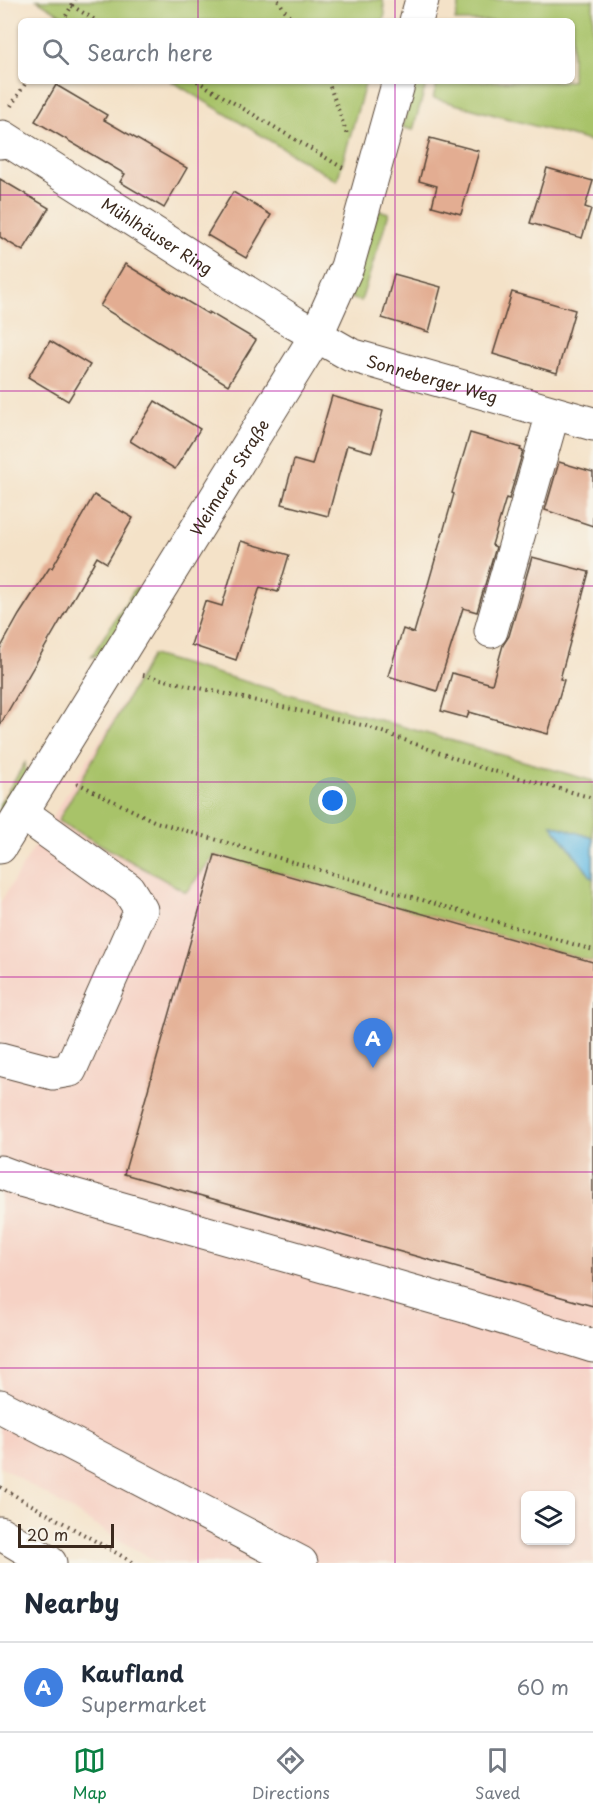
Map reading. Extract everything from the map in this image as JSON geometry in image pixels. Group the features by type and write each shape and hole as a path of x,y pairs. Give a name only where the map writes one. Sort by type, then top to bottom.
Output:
{"street":[{"path":"417,18 422,0"},
{"name":"Weimarer Straße","path":"0,848 316,336 347,267 398,84"},
{"name":"Mühlhäuser Ring","path":"0,142 3,137 316,336"},
{"name":"Sonneberger Weg","path":"316,336 351,355 593,424"},
{"path":"491,631 553,413"},
{"path":"0,1059 52,1073 70,1070 141,910 128,889 22,813"},
{"path":"0,1172 44,1187 460,1304 593,1346"},
{"path":"0,1406 301,1563"},
{"path":"0,1533 50,1563"}],"path":[{"path":"65,18 75,0"},
{"path":"278,0 290,18"},
{"path":"72,6 92,18"},
{"path":"202,84 346,170"},
{"path":"329,84 348,137"},
{"path":"111,668 366,726 479,767 593,798"},
{"path":"49,769 156,822 593,950"},
{"path":"0,1487 134,1563"}],"shaded area":[{"path":"152,655 593,781 593,1563 159,1563 0,1466 0,903"}],"green space":[{"path":"37,0 383,0 385,14 384,18 66,18"},
{"path":"460,0 593,0 593,142 433,98 437,84 575,84 575,18 456,18"},
{"path":"176,84 365,84 337,181"},
{"path":"414,84 426,84 413,130 402,127"},
{"path":"378,210 389,213 361,301 350,298"},
{"path":"136,587 144,591 102,654 91,657"},
{"path":"152,655 593,781 593,962 215,855 186,892 58,821"},
{"path":"25,763 26,777 0,819 0,804"}],"water":[{"path":"551,824 593,838 593,879"}],"building":[{"path":"56,85 107,115 104,120 187,168 164,208 120,182 125,174 35,121"},
{"path":"430,138 479,151 461,214 432,206 437,186 419,181"},
{"path":"547,168 593,181 585,207 591,209 582,238 530,223"},
{"path":"0,179 49,208 23,251 0,237"},
{"path":"233,192 271,215 246,258 207,235"},
{"path":"125,264 256,340 228,385 100,306"},
{"path":"394,274 441,287 429,332 382,318"},
{"path":"512,292 575,310 557,373 493,354"},
{"path":"50,341 90,365 68,401 28,377"},
{"path":"332,396 383,411 372,452 347,445 328,516 282,504 294,460 312,465"},
{"path":"155,401 200,429 175,469 130,441"},
{"path":"470,433 521,448 520,450 523,451 492,545 496,547 477,612 463,608 437,691 388,676 403,629 414,633"},
{"path":"559,462 593,472 593,526 545,510"},
{"path":"94,495 133,518 107,563 97,557 0,725 0,649 19,615 50,567 52,568"},
{"path":"241,541 289,555 278,592 260,587 236,660 191,645 205,601 222,606"},
{"path":"532,557 589,572 560,679 564,680 548,734 469,712 467,718 441,711 452,673 492,684"},
{"path":"215,855 593,962 593,1306 124,1174"}],"place":[{"name":"Kaufland","path":"373,1068"}]}
